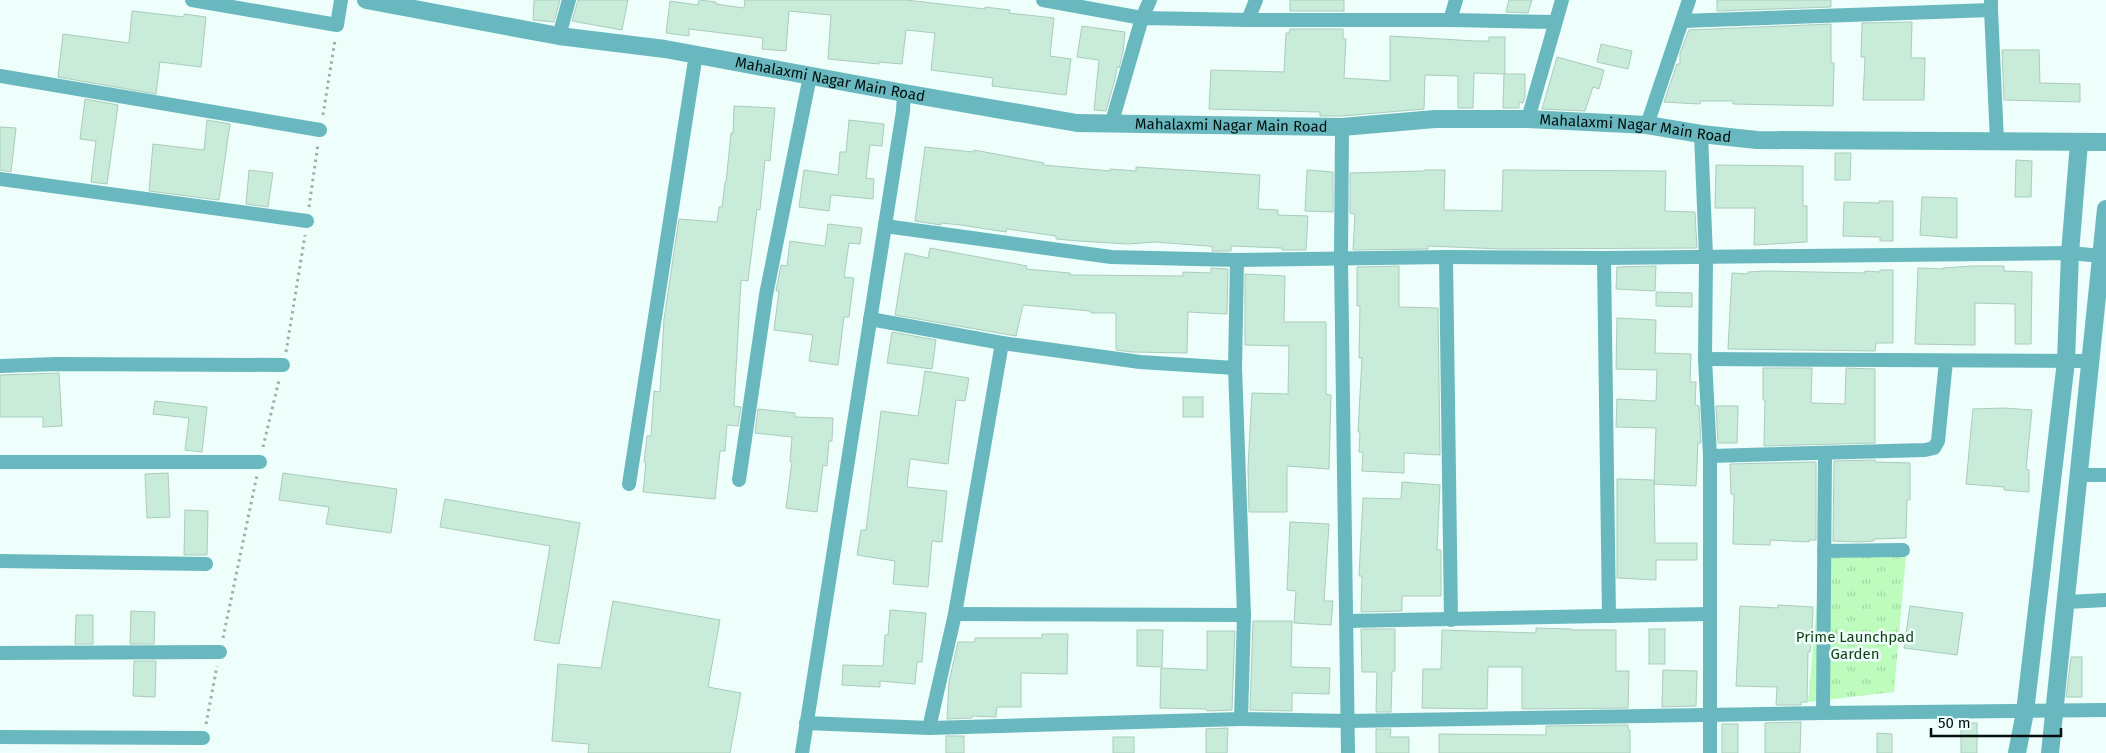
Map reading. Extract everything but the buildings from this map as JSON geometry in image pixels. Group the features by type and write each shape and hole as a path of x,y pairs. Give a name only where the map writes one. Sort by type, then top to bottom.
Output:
{"street":[{"path":"192,0 337,25 341,0"},
{"name":"Mahalaxmi Nagar Main Road","path":"366,0 559,36 696,54 904,94 1077,123 1342,127 1435,119 1528,119 1647,125 1701,134 1757,140 2106,142"},
{"path":"559,36 569,0"},
{"path":"1043,0 1142,18 1555,22"},
{"path":"1112,125 1142,18 1150,0"},
{"path":"1248,20 1256,0"},
{"path":"1450,20 1456,0"},
{"path":"1528,119 1562,0"},
{"path":"1647,125 1689,0"},
{"path":"1682,21 1991,5 1997,141"},
{"path":"629,484 696,54"},
{"path":"0,76 320,130"},
{"path":"739,480 766,295 810,76"},
{"path":"802,753 903,111 904,94"},
{"path":"1342,127 1341,260 1348,753"},
{"path":"1701,134 1706,256 1705,359 1710,456 1710,753"},
{"path":"2017,753 2025,712 2066,361 2070,253 2079,143"},
{"path":"0,179 307,222"},
{"path":"2050,753 2106,209"},
{"path":"885,226 1111,257 1341,260 1446,257 1604,258 2070,253 2101,256"},
{"path":"1446,257 1451,620"},
{"path":"1604,258 1609,616"},
{"path":"1237,260 1234,368 1244,615 1241,719"},
{"path":"870,319 1002,343 1140,362 1234,368"},
{"path":"929,728 955,614 1002,343"},
{"path":"1705,359 2090,361"},
{"path":"1710,456 1925,450 1934,448 1938,441 1946,360"},
{"path":"0,366 56,364 283,366"},
{"path":"1823,713 1825,453"},
{"path":"0,462 260,462"},
{"path":"2080,475 2106,475"},
{"path":"1824,551 1902,550"},
{"path":"0,561 206,564"},
{"path":"2067,602 2106,600"},
{"path":"955,614 1244,615"},
{"path":"1347,621 1709,614"},
{"path":"0,653 220,652"},
{"path":"806,723 929,728 1241,719 1348,721 1709,714 2025,712 2056,709 2106,710"},
{"path":"0,737 203,738"}],"green space":[{"name":"Prime Launchpad Garden","path":"1906,556 1894,692 1808,702 1821,558"}]}
